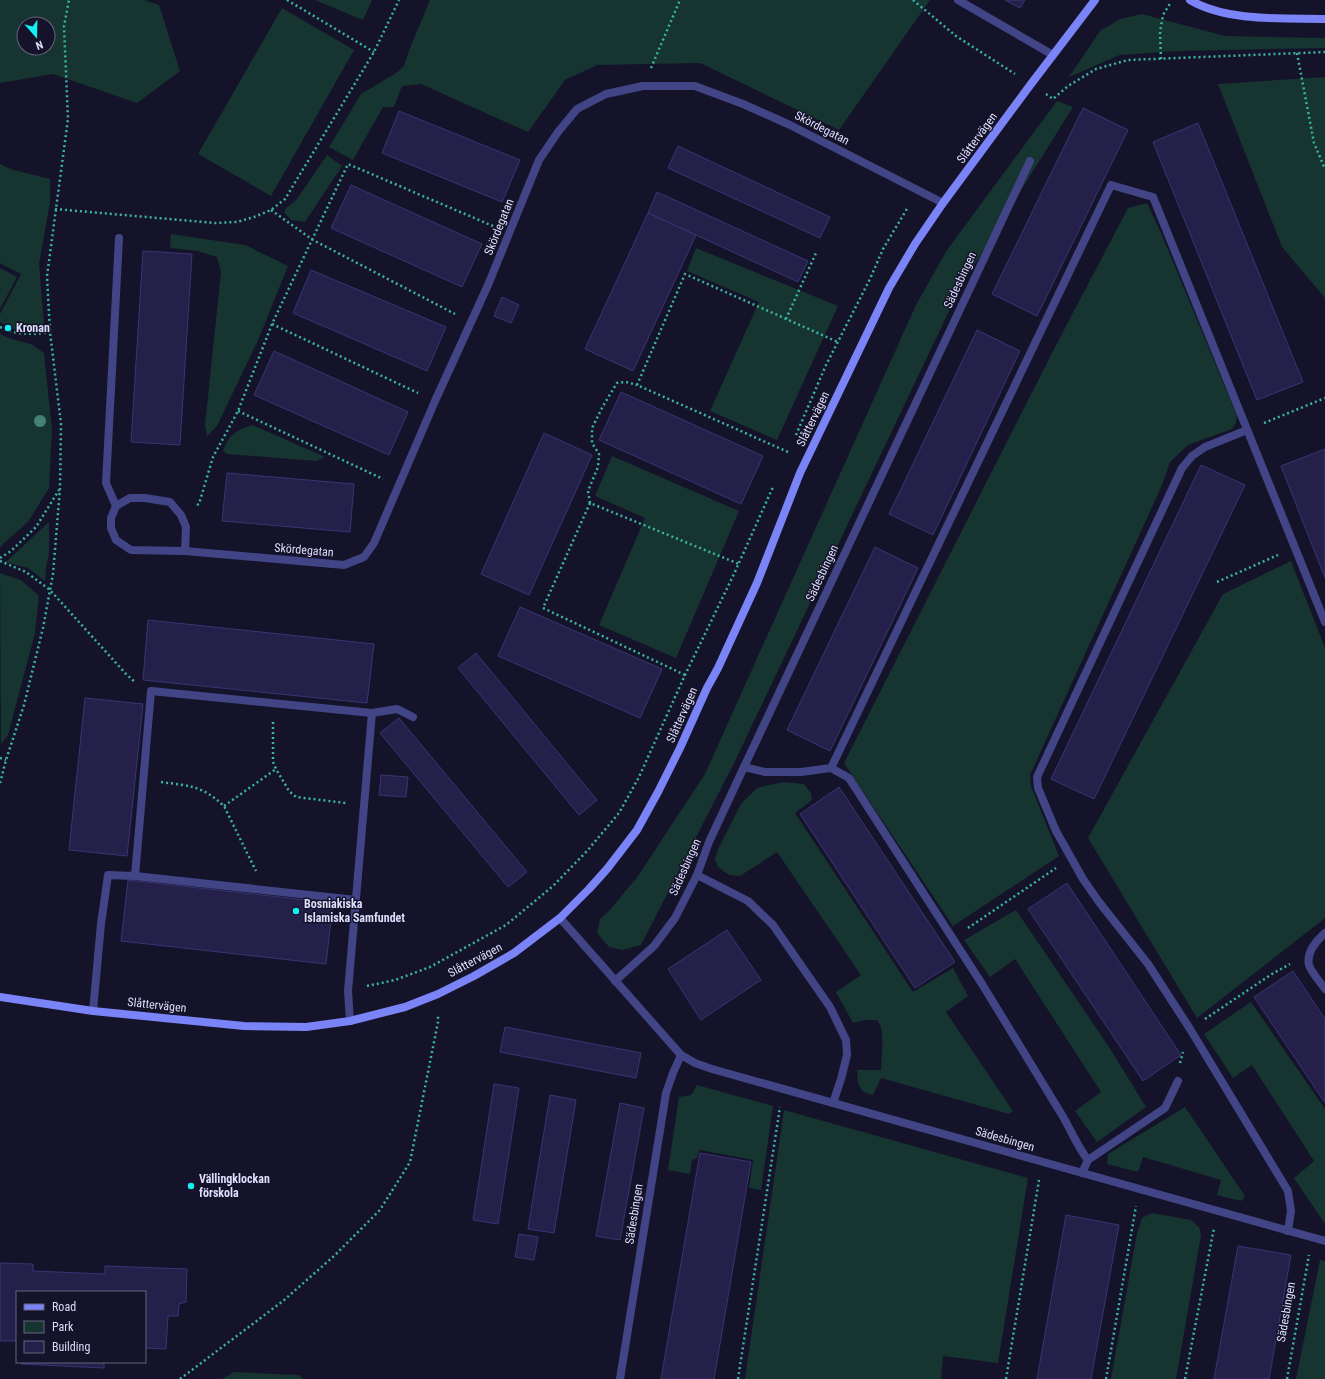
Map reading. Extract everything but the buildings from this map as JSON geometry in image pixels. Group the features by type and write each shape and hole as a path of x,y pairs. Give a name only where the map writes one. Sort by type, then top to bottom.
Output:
{"street":[{"path":"958,0 1053,55"},
{"name":"Slåttervägen","path":"0,997 93,1011 244,1026 306,1027 350,1021 405,1007 438,994 474,976 514,953 560,918 608,869 637,830 658,792 718,668 756,583 800,473 889,288 915,244 943,203 1095,0"},
{"path":"1190,0 1200,6 1248,17 1325,19"},
{"name":"Skördegatan","path":"116,506 111,518 111,528 116,540 131,550 185,551 344,565 364,557 374,543 435,401 471,323 539,160 558,132 577,110 606,94 643,86 695,86 742,104 790,126 943,203"},
{"name":"Sädesbingen","path":"615,981 654,946 675,918 697,876 709,842 1030,160"},
{"path":"831,768 1111,185 1153,197 1325,622"},
{"path":"119,238 106,483 116,506 130,498 145,498 170,502 181,515 186,527 185,551"},
{"path":"1247,430 1205,447 1192,456 1182,468 1037,777 1038,788 1044,806 1070,858 1099,902 1148,964 1190,1029 1288,1191 1291,1211 1288,1230"},
{"path":"135,876 151,691 372,713 397,709 413,717"},
{"path":"350,1021 348,991 372,713"},
{"path":"744,767 765,772 801,772 831,768 849,778 982,984 1058,1108 1079,1148 1088,1160"},
{"path":"93,1011 101,924 108,875 135,876 356,900"},
{"path":"697,876 748,901 774,925 830,1007 846,1040 847,1055 833,1103"},
{"name":"Sädesbingen","path":"560,918 681,1054 695,1063 712,1070 1325,1241"},
{"path":"1325,932 1310,952 1310,965 1325,989"},
{"name":"Sädesbingen","path":"620,1379 666,1093 681,1054"},
{"path":"1082,1173 1088,1160 1165,1108 1178,1081"}],"path":[{"path":"0,783 24,705 43,628 53,574 60,488 61,424 50,332 48,276 55,209 68,119 64,26 69,0"},
{"path":"287,0 374,52"},
{"path":"55,209 215,223 237,222 271,210 286,199 374,52 399,0"},
{"path":"643,86 680,0"},
{"path":"913,0 956,36 1053,99 1068,86 1096,69 1128,60 1325,52"},
{"path":"1161,59 1160,32 1163,15 1172,0"},
{"path":"1297,53 1314,143 1325,169"},
{"path":"181,515 199,504 214,457 238,412 272,324 348,164 509,234"},
{"path":"794,438 883,249 918,191"},
{"path":"271,210 313,240 471,323"},
{"path":"786,320 816,253"},
{"path":"637,385 685,274 838,342"},
{"path":"272,324 435,401"},
{"path":"0,327 12,333 36,334 50,332"},
{"path":"685,675 543,608 590,503 588,491 598,468 599,454 592,443 592,428 617,383 626,382 637,385 788,452 791,445"},
{"path":"1247,430 1325,398"},
{"path":"238,412 398,486"},
{"path":"348,991 395,980 430,967 506,925 553,886 587,851 619,813 640,777 685,675 739,564 776,480"},
{"path":"0,558 11,551 36,527 60,488"},
{"path":"590,503 739,564"},
{"path":"1217,582 1295,547"},
{"path":"0,562 26,572 50,590 126,674 151,697"},
{"path":"274,703 272,710 273,762 289,791 296,797 364,805"},
{"path":"0,758 6,760"},
{"path":"224,806 276,769"},
{"path":"144,780 199,788 209,793 224,806 267,891"},
{"path":"951,936 974,924 1070,858"},
{"path":"1178,1081 1180,1062 1190,1029 1272,974 1310,952"},
{"path":"180,1379 283,1301 334,1256 380,1210 410,1162 438,1022 438,994"},
{"path":"738,1379 781,1100"},
{"path":"1006,1379 1040,1175"},
{"path":"1106,1379 1136,1202"},
{"path":"1185,1379 1214,1224"},
{"name":"Sädesbingen","path":"1287,1379 1310,1250"}],"green space":[{"path":"0,0 144,0 159,5 180,71 137,103 53,74 0,83"},
{"path":"315,0 372,0 363,20"},
{"path":"430,0 930,0 839,130 700,63 597,65 565,80 528,132 421,84 402,86 394,107 383,107 353,160 329,147 361,94 396,73 404,66"},
{"path":"282,8 354,50 271,196 198,154"},
{"path":"1142,14 1225,36 1325,38 1325,48 1178,51 1120,55 1069,77 1100,31 1120,19"},
{"path":"1325,77 1325,298 1282,247 1218,84"},
{"path":"1057,101 1073,107 960,288 734,763 641,945 622,950 609,947 597,933 600,919 609,911 638,876 705,774 916,305 947,250"},
{"path":"327,155 342,166 305,222 291,220 285,213 285,209 297,199"},
{"path":"0,164 10,169 50,179 50,202 39,264 44,324 16,330 0,322 0,314 21,274 0,263"},
{"path":"1147,203 1161,233 1237,416 1236,423 1232,429 1188,445 1170,462 1162,485 1030,775 1031,786 1059,856 953,926 844,763 1053,351 1128,208"},
{"path":"171,234 245,245 288,266 259,338 217,426 207,436 205,425 221,272 217,257 198,251 170,248"},
{"path":"696,248 838,306 777,440 710,411 759,302 687,271"},
{"path":"0,268 17,277 0,309"},
{"path":"0,334 11,339 31,344 44,353 52,430 49,488 28,522 0,548"},
{"path":"252,425 323,456 324,458 316,461 227,454 223,451 230,437 242,429"},
{"path":"612,456 739,511 676,658 599,625 645,518 595,496"},
{"path":"49,522 49,554 45,581 28,568 6,562"},
{"path":"1291,561 1325,648 1325,918 1197,1018 1088,838 1223,594"},
{"path":"0,573 21,580 39,596 35,633 8,735 1,744"},
{"path":"783,782 804,784 811,793 812,800 795,813 913,992 953,968 968,996 946,1012 1013,1111 1009,1114 881,1078 873,1095 863,1092 858,1083 857,1070 881,1070 882,1037 880,1024 877,1020 866,1020 853,1023 836,992 861,975 777,852 740,876 729,875 718,867 715,859 718,849 741,804 757,788"},
{"path":"1016,910 1109,1047 1146,1107 1097,1142 1075,1111 1101,1092 1015,959 990,977 964,940"},
{"path":"1251,1002 1325,1109 1325,1224 1294,1178 1314,1161 1252,1065 1233,1078 1204,1034"},
{"path":"697,1085 773,1106 761,1190 749,1188 753,1160 700,1150 697,1158 692,1160 690,1174 668,1170 679,1097 691,1095"},
{"path":"1185,1107 1245,1196 1241,1201 1217,1195 1221,1180 1143,1157 1138,1172 1107,1164 1108,1154"},
{"path":"784,1110 1028,1178 998,1363 943,1356 941,1379 745,1379"},
{"path":"1152,1213 1191,1220 1199,1227 1201,1235 1176,1379 1111,1379 1137,1233 1142,1218"},
{"path":"1320,1260 1325,1261 1325,1379 1296,1379"},
{"path":"234,1372 299,1375 303,1379 222,1379"}],"place":[{"name":"Kronan","path":"8,328"},
{"name":"Bosniakiska Islamiska Samfundet","path":"296,911"},
{"name":"Vällingklockan förskola","path":"191,1186"}]}
